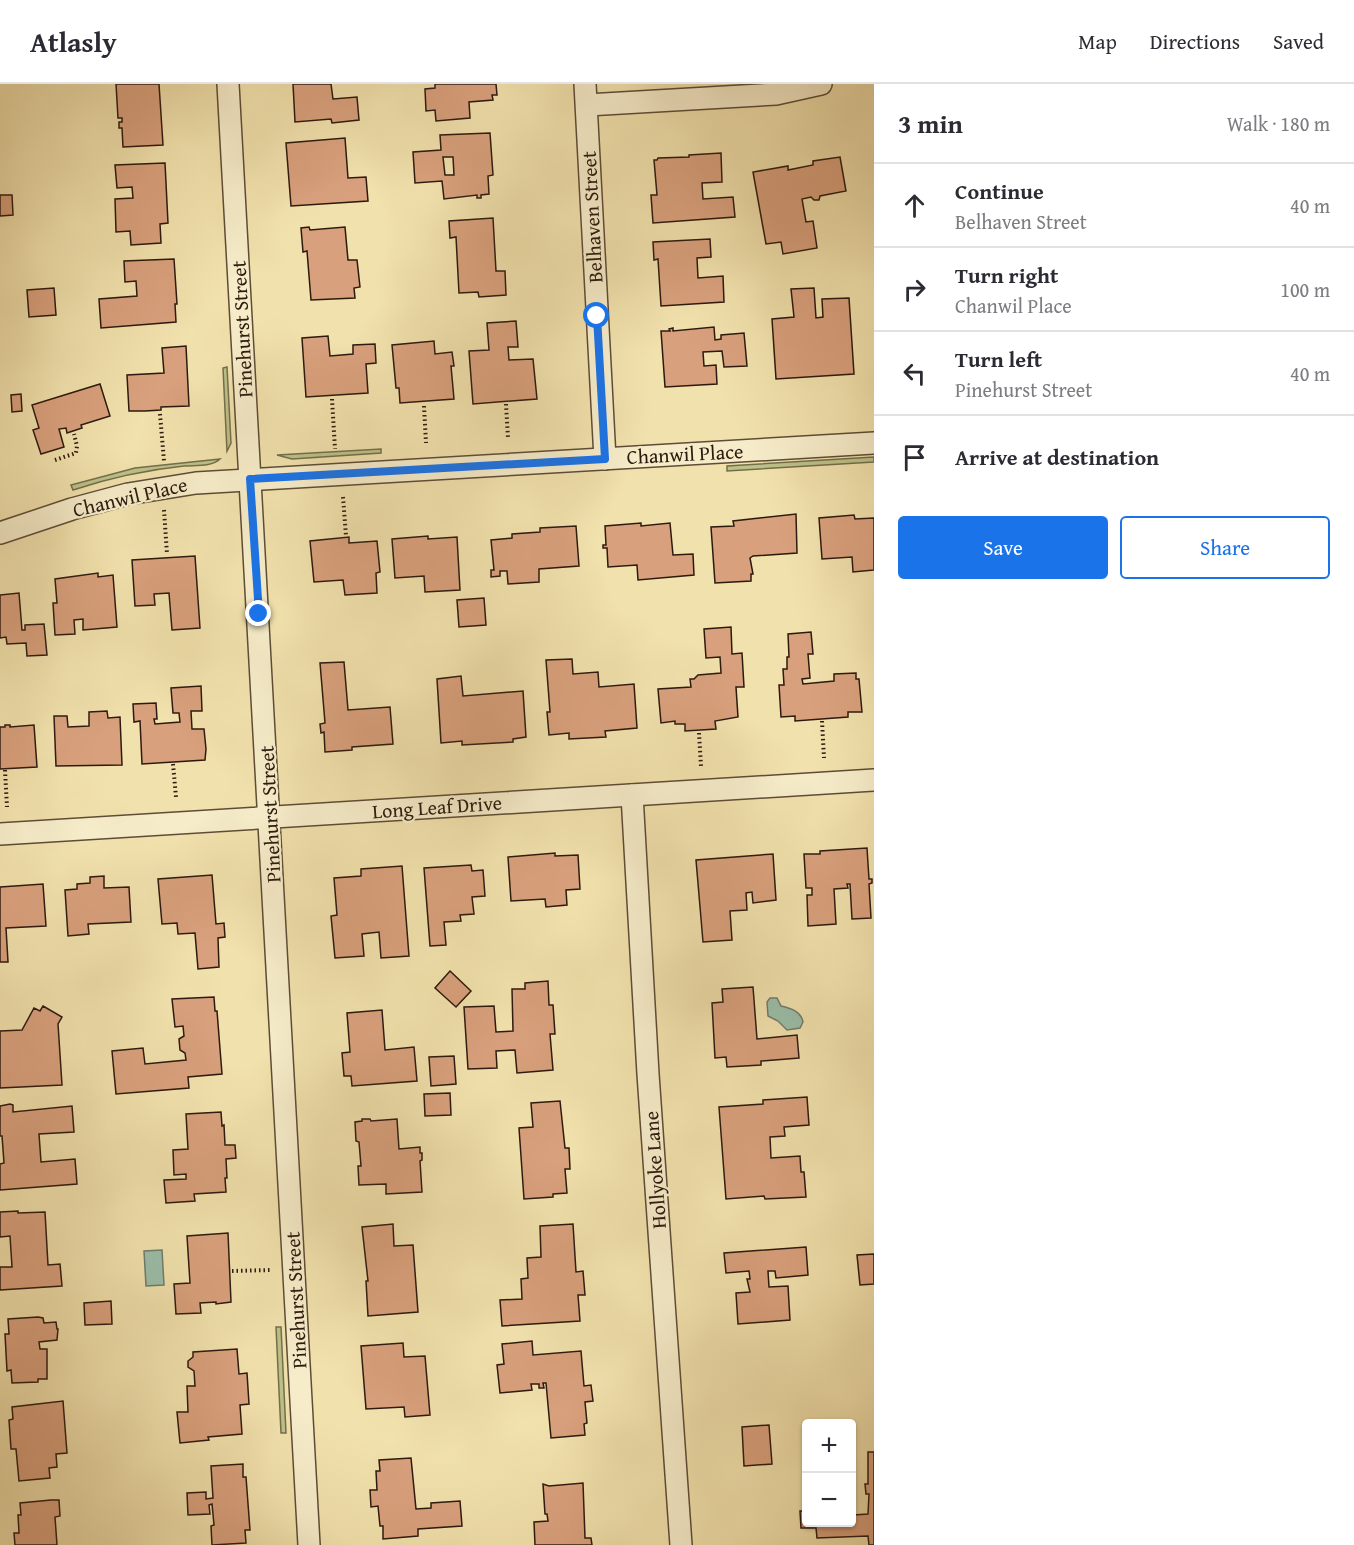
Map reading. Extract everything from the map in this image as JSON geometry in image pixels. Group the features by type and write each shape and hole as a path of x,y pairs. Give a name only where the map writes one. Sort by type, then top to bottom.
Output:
{"street":[{"name":"Pinehurst Street","path":"228,84 309,1545"},
{"path":"586,94 766,94 821,84"},
{"name":"Belhaven Street","path":"586,94 605,459"},
{"name":"Chanwil Place","path":"0,533 72,509 128,494 196,483 874,443"},
{"name":"Long Leaf Drive","path":"0,834 874,780"},
{"name":"Hollyoke Lane","path":"632,795 649,1086 681,1545"}],"path":[{"path":"332,399 335,449"},
{"path":"506,404 508,438"},
{"path":"424,406 426,443"},
{"path":"160,414 164,461"},
{"path":"55,460 76,453 74,434"},
{"path":"343,497 346,536"},
{"path":"164,509 167,554"},
{"path":"822,721 824,758"},
{"path":"699,733 701,766"},
{"path":"173,764 176,797"},
{"path":"5,770 7,807"},
{"path":"232,1271 270,1270"}],"green space":[{"path":"227,367 231,443 227,451 223,368"},
{"path":"381,449 381,453 292,459 277,455"},
{"path":"874,457 874,462 727,471 727,466"},
{"path":"220,459 208,464 128,475 73,490 71,485 135,468"},
{"path":"276,1327 281,1327 286,1433 281,1433"}],"shaded area":[{"path":"770,998 777,998 781,1006 798,1013 803,1022 800,1028 787,1030 778,1021 768,1016 767,1002"},
{"path":"162,1250 164,1285 146,1286 144,1251"}],"building":[{"path":"116,84 159,84 163,145 123,147 122,128 119,128 122,118 118,118"},
{"path":"293,84 331,84 333,99 357,97 359,120 332,123 331,119 295,122"},
{"path":"435,84 496,84 497,95 492,95 493,100 469,102 470,118 436,121 435,110 426,111 425,89 435,88"},
{"path":"490,133 493,175 488,176 489,194 481,195 481,198 477,198 477,195 444,199 442,181 415,183 413,152 441,150 440,135","holes":["443,157 453,157 454,175 445,175"]},
{"path":"345,138 348,178 366,177 368,201 291,206 286,143"},
{"path":"721,153 722,182 702,183 703,199 733,197 735,217 653,223 651,195 657,195 654,160"},
{"path":"840,157 846,191 820,196 819,200 811,197 802,199 806,222 813,221 817,248 783,254 781,242 766,244 753,172 788,166 788,170 813,165 813,161"},
{"path":"165,163 168,223 160,224 161,243 131,245 130,231 116,232 115,199 133,198 132,187 117,188 115,165"},
{"path":"0,195 12,195 13,215 0,216"},
{"path":"493,218 496,271 505,271 506,295 479,297 478,292 459,293 456,237 450,238 449,221"},
{"path":"309,227 310,230 345,227 348,260 357,260 360,287 354,288 355,298 311,300 307,251 303,252 301,228"},
{"path":"710,239 711,257 697,258 698,278 723,276 724,302 661,306 658,259 654,260 653,242"},
{"path":"174,259 176,322 101,328 99,299 137,296 136,281 125,282 124,261"},
{"path":"54,288 56,315 29,317 27,290"},
{"path":"814,288 816,318 823,317 822,299 849,298 854,374 776,379 772,319 794,317 791,289"},
{"path":"516,321 518,347 508,347 509,360 533,359 537,399 473,404 469,351 489,350 487,323"},
{"path":"714,327 715,340 721,339 721,335 744,333 747,366 724,367 722,351 703,352 704,366 716,365 717,384 665,387 661,331 670,331 669,329 673,328 673,331"},
{"path":"328,336 330,356 353,354 353,345 375,344 376,363 366,364 368,393 306,397 302,338"},
{"path":"434,341 435,354 452,352 454,399 400,403 399,388 396,388 392,345"},
{"path":"186,346 189,406 129,411 127,375 164,373 162,348"},
{"path":"100,384 110,416 81,425 82,428 67,433 66,428 59,429 64,447 41,454 33,430 39,428 32,405"},
{"path":"21,394 22,411 12,412 11,395"},
{"path":"796,514 797,553 753,556 750,558 753,574 751,574 751,581 715,583 711,527 734,526 733,521"},
{"path":"854,515 855,519 874,518 874,570 853,572 852,557 822,559 819,518"},
{"path":"641,523 641,526 670,523 673,555 693,554 694,575 638,580 637,565 608,567 607,548 603,548 603,545 606,545 605,526"},
{"path":"576,526 579,566 539,569 539,582 508,584 507,571 500,571 500,576 491,577 491,570 494,570 491,540 512,538 512,534 540,532 540,528"},
{"path":"428,536 428,539 457,537 460,590 425,592 424,576 395,578 392,539"},
{"path":"349,537 349,543 377,541 380,572 376,573 377,593 345,595 343,580 314,582 310,541"},
{"path":"195,556 200,628 172,630 169,593 154,594 155,605 135,606 132,560"},
{"path":"98,573 98,577 113,575 117,627 83,630 83,619 74,620 75,634 55,635 53,603 57,603 55,579"},
{"path":"19,593 22,630 25,630 25,625 44,624 47,655 27,656 26,643 7,644 6,637 0,638 0,595"},
{"path":"484,598 486,625 459,627 457,600"},
{"path":"731,627 732,654 742,653 744,687 736,687 738,717 715,721 716,729 685,731 685,724 675,724 675,721 661,723 658,689 691,687 690,679 698,675 721,673 720,657 706,658 704,629"},
{"path":"811,632 813,654 808,654 810,678 802,679 803,684 834,681 834,674 856,673 856,679 859,679 862,712 848,712 848,717 795,721 795,716 781,717 779,685 784,685 783,669 787,669 788,634"},
{"path":"572,659 573,674 598,672 599,687 634,684 637,728 605,731 606,737 569,739 569,733 549,735 547,712 550,712 546,660"},
{"path":"344,662 348,710 390,707 393,744 352,747 352,750 325,752 324,732 321,733 320,724 325,723 320,663"},
{"path":"461,676 463,696 523,691 526,737 513,739 513,742 462,745 462,741 441,743 437,679"},
{"path":"201,686 202,711 191,711 192,729 204,729 205,760 142,764 140,721 134,722 133,704 156,703 155,724 180,722 179,713 173,713 171,688"},
{"path":"107,711 108,718 120,717 122,765 56,766 54,716 67,716 68,727 89,726 89,712"},
{"path":"5,725 10,725 10,727 34,725 37,767 0,769 0,727 5,727"},
{"path":"867,848 869,879 872,879 872,883 869,884 871,918 852,919 850,884 847,884 848,888 834,889 836,924 808,926 807,895 812,895 812,888 806,888 804,854"},
{"path":"555,853 555,856 578,855 580,889 566,890 567,905 546,907 545,899 511,901 508,857"},
{"path":"773,854 776,900 753,903 752,892 746,893 747,910 730,911 732,940 703,942 696,860"},
{"path":"471,865 472,871 483,870 485,896 472,897 474,914 460,915 461,921 444,922 446,945 430,946 424,868"},
{"path":"402,866 409,956 381,958 379,932 362,934 364,956 335,958 331,916 337,915 334,878 361,876 361,869"},
{"path":"212,875 216,924 224,923 225,937 218,938 219,967 198,969 195,933 178,934 177,923 162,924 158,879"},
{"path":"104,876 104,888 129,887 131,922 88,924 89,934 68,936 65,890 77,889 77,884 90,883 90,877"},
{"path":"43,884 46,926 6,928 8,962 0,962 0,887"},
{"path":"450,971 471,991 456,1007 435,988"},
{"path":"548,981 549,1005 553,1005 555,1034 550,1034 553,1070 517,1073 515,1050 496,1051 497,1068 468,1069 464,1007 494,1006 496,1032 513,1031 512,989 525,989 525,983"},
{"path":"753,987 757,1039 797,1035 799,1058 761,1061 761,1065 727,1067 726,1057 715,1058 712,1003 723,1002 722,989"},
{"path":"214,997 222,1074 188,1077 189,1088 116,1094 112,1051 143,1048 145,1064 186,1060 185,1053 180,1050 179,1039 184,1036 183,1026 175,1027 172,999"},
{"path":"43,1006 62,1017 58,1024 62,1085 0,1088 0,1031 22,1030 34,1008 40,1011"},
{"path":"382,1010 385,1050 414,1047 417,1081 352,1086 351,1076 344,1076 342,1053 350,1052 347,1013"},
{"path":"454,1056 456,1084 431,1086 429,1057"},
{"path":"450,1093 451,1115 425,1116 424,1094"},
{"path":"807,1097 809,1125 784,1127 785,1136 770,1137 771,1158 800,1156 806,1197 765,1199 764,1196 726,1199 719,1107 763,1104 763,1100"},
{"path":"560,1101 565,1148 569,1148 570,1169 565,1169 567,1193 553,1194 553,1197 524,1199 519,1128 533,1127 531,1103"},
{"path":"13,1105 13,1112 72,1106 74,1132 39,1134 41,1162 75,1159 77,1184 0,1190 0,1164 4,1163 2,1136 0,1136 0,1106"},
{"path":"221,1112 225,1145 235,1145 236,1158 226,1159 226,1192 194,1194 195,1201 166,1203 164,1180 186,1179 186,1174 174,1175 173,1150 188,1149 186,1114"},
{"path":"362,1119 371,1121 397,1119 399,1149 420,1147 422,1192 386,1194 386,1184 359,1185 358,1166 361,1166 355,1122 362,1121"},
{"path":"18,1211 18,1213 45,1212 48,1265 60,1264 62,1286 0,1290 0,1267 12,1267 10,1236 0,1237 0,1212"},
{"path":"393,1224 394,1246 413,1245 418,1312 368,1316 366,1281 368,1281 362,1227"},
{"path":"573,1224 576,1272 583,1271 585,1295 578,1295 580,1321 502,1326 500,1300 522,1299 521,1279 528,1278 527,1258 541,1257 540,1226"},
{"path":"228,1233 231,1302 200,1303 201,1313 176,1314 174,1284 190,1283 187,1236"},
{"path":"806,1247 808,1275 776,1278 775,1271 768,1271 769,1287 788,1286 790,1320 738,1324 736,1293 750,1292 747,1279 750,1279 749,1271 726,1273 724,1253"},
{"path":"874,1254 874,1284 860,1285 857,1255"},
{"path":"111,1301 112,1324 85,1325 84,1303"},
{"path":"43,1318 44,1323 56,1322 58,1329 57,1340 39,1342 40,1349 47,1349 47,1379 38,1379 38,1382 12,1383 11,1370 7,1371 5,1334 9,1334 8,1319"},
{"path":"532,1341 533,1355 581,1351 584,1386 591,1385 593,1401 585,1402 587,1423 584,1424 585,1435 551,1438 546,1383 543,1383 544,1388 539,1388 539,1384 531,1384 532,1390 500,1393 497,1365 504,1364 502,1344"},
{"path":"403,1343 404,1357 425,1356 430,1415 405,1417 404,1407 366,1409 361,1346"},
{"path":"237,1349 239,1374 247,1373 249,1404 240,1405 242,1434 208,1437 209,1440 180,1443 177,1412 188,1412 187,1386 195,1386 194,1371 188,1367 188,1361 193,1357 193,1352"},
{"path":"63,1401 67,1453 56,1454 57,1467 49,1468 50,1478 19,1481 16,1449 11,1449 9,1420 13,1419 12,1407"},
{"path":"769,1425 772,1464 744,1466 742,1427"},
{"path":"868,1452 874,1452 874,1545 869,1545 868,1536 817,1538 816,1528 801,1528 800,1511 802,1511 802,1527 856,1527 856,1515 868,1514 869,1494 866,1494 865,1484 868,1484"},
{"path":"411,1458 416,1509 431,1508 431,1503 460,1501 462,1526 418,1529 418,1536 383,1539 383,1526 380,1526 378,1506 371,1507 370,1490 377,1490 376,1471 380,1471 379,1460"},
{"path":"243,1464 250,1530 245,1530 246,1543 212,1545 211,1526 214,1525 212,1504 209,1505 210,1514 188,1515 187,1493 206,1492 206,1499 213,1498 211,1466"},
{"path":"583,1483 585,1538 591,1538 592,1545 535,1545 534,1522 548,1521 547,1514 545,1514 543,1484 549,1486"},
{"path":"59,1500 60,1516 55,1517 57,1545 15,1545 14,1533 19,1533 20,1503"}],"route":[{"path":"259,614 250,479 605,459 597,316"}]}
